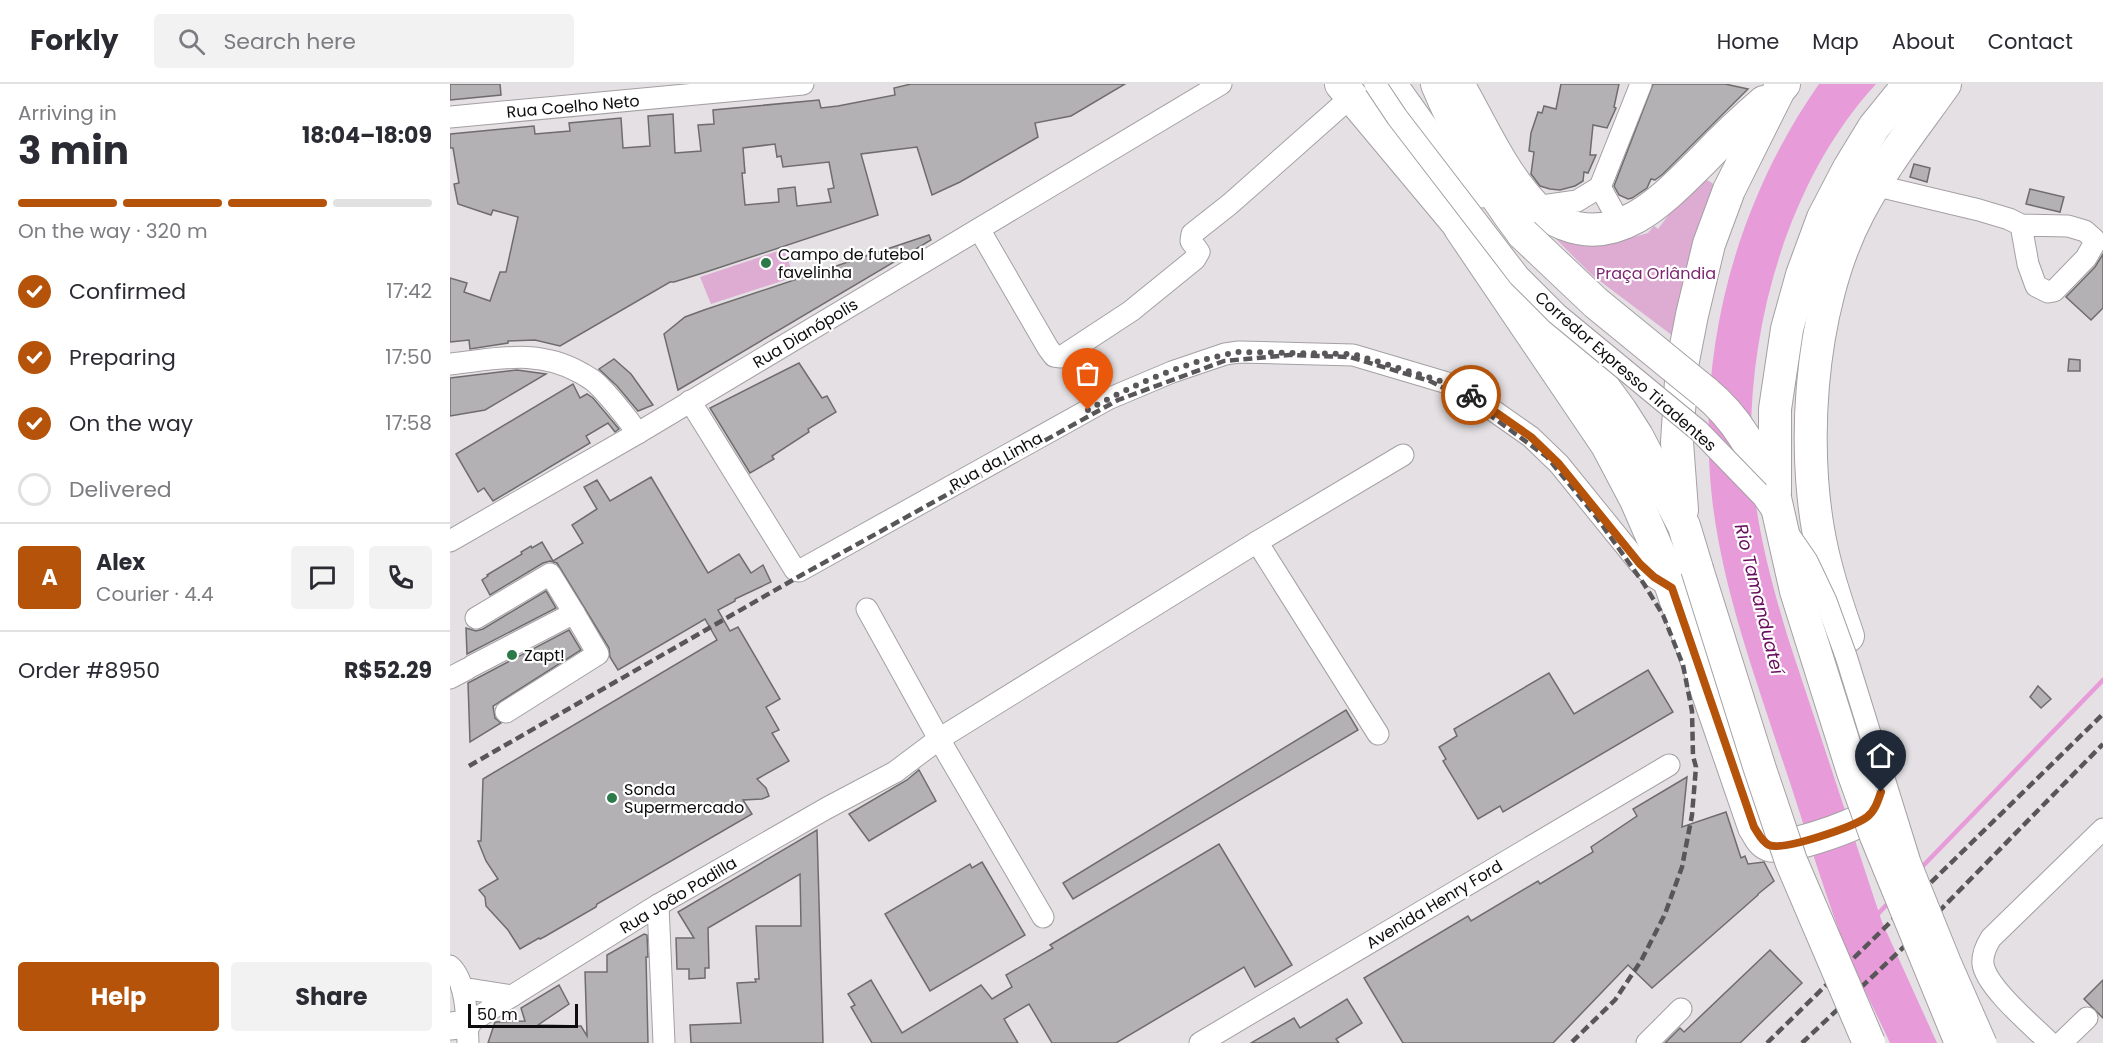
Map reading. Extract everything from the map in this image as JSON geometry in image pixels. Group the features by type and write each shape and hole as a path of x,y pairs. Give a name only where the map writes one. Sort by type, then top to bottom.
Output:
{"highway":[{"path":"1437,84 1455,126 1485,180 1596,303 1717,402 1744,434 1775,498"},
{"path":"1458,84 1505,166 1522,219"},
{"path":"1909,84 1874,127 1849,168 1823,218 1802,275 1786,329 1775,409 1775,498 1796,591 1853,772 1876,836 1961,1043"},
{"path":"1356,88 1460,228 1607,445 1636,500 1662,560 1754,827 1761,839 1768,845 1779,846 1829,834 1867,817 1881,792 1885,760 1880,736 1825,565 1813,487 1810,438 1813,376 1823,317 1842,252 1858,213 1874,185 1945,84"},
{"path":"1522,219 1553,219 1578,228 1600,230 1621,225 1639,217 1658,203 1740,123 1781,87"},
{"path":"1684,526 1677,442 1682,366 1692,315 1709,244 1729,190 1781,87"},
{"path":"1460,228 1602,385 1637,436 1684,526 1791,861 1869,1043"}],"street":[{"name":"Rua Coelho Neto","path":"450,117 803,84"},
{"name":"Rua Dianópolis","path":"450,542 638,433 1221,84"},
{"path":"1397,84 1437,140 1484,198 1522,219 1577,201 1600,187 1641,84"},
{"path":"979,229 1047,348 1054,356 1062,357 1131,311 1197,257 1199,252 1191,238 1194,232 1230,204 1356,88"},
{"name":"Corredor Expresso Tiradentes","path":"1356,88 1397,117 1519,276 1557,314 1699,431 1763,496 1807,561 1826,601 1846,656 1910,862 1986,1043"},
{"path":"1874,185 1979,210 2021,225"},
{"path":"1600,187 1621,225"},
{"name":"Rua da Linha","path":"690,401 795,570 799,571 1108,399 1172,372 1225,354 1239,352 1353,354 1453,385 1479,399 1523,431 1559,464 1640,564 1654,577 1672,588"},
{"path":"450,363 521,356 544,358 568,366 594,381 638,433"},
{"name":"Rua João Padilla","path":"462,1031 512,996 658,904 895,772 939,739 1257,542 1403,455"},
{"path":"1257,542 1378,734"},
{"path":"476,618 550,574 598,654 506,712"},
{"path":"867,609 939,739 1043,916"},
{"path":"463,671 574,613"},
{"name":"Avenida Henry Ford","path":"1200,1043 1669,765"},
{"path":"2050,1043 1991,983 1983,966 1984,953 1991,938 2103,829"},
{"path":"658,904 664,1043"},
{"path":"450,966 457,973 462,988 462,1031"},
{"path":"462,988 512,996"},
{"path":"1647,1043 1681,1009"},
{"path":"2061,1043 2087,1018"}],"green space":[{"name":"Praça Orlândia","path":"1699,175 1723,190 1673,336 1592,275 1545,228 1584,243 1602,246 1648,233 1654,226 1658,229"},
{"name":"Campo de futebol favelinha","path":"784,249 794,277 711,304 700,277"}],"water":[{"name":"Rio Tamanduateí","path":"1819,84 1876,84 1846,121 1820,161 1781,251 1758,346 1751,441 1754,491 1762,541 1788,638 1882,922 1937,1043 1890,1043 1846,950 1759,691 1740,627 1723,563 1712,498 1709,443 1710,389 1717,334 1728,281 1744,229 1765,179 1790,130"}],"building":[{"path":"450,84 500,84 501,95 450,100"},
{"path":"911,84 1125,84 1071,116 1035,123 1038,137 960,182 932,195 917,147 861,154 878,215 670,282 560,346 535,340 508,341 508,343 470,349 469,340 450,342 450,278 467,283 464,292 490,301 500,272 506,272 518,217 493,210 491,215 458,204 454,184 459,183 453,148 450,148 450,134 534,126 535,134 570,131 569,123 621,118 623,148 650,146 648,116 673,114 675,153 701,151 698,125 714,124 713,110 819,100 821,108 838,106 895,95 894,88","holes":["775,144 777,157 781,156 783,167 829,162 834,188 828,189 831,202 797,206 795,187 778,189 779,202 745,205 742,173 745,173 743,148"]},
{"path":"1561,84 1619,84 1614,107 1616,108 1607,128 1593,125 1590,155 1596,155 1588,173 1584,172 1583,181 1575,186 1560,190 1540,186 1531,174 1534,152 1529,151 1531,133 1538,112 1542,113 1544,106 1556,109"},
{"path":"1653,84 1725,84 1748,89 1663,174 1655,180 1651,179 1647,188 1628,199 1619,195 1614,186"},
{"path":"1914,164 1930,168 1927,182 1910,177"},
{"path":"2030,189 2064,197 2060,212 2026,204"},
{"path":"929,235 931,240 678,390 664,334 685,317"},
{"path":"2103,254 2103,308 2091,320 2066,297 2095,267"},
{"path":"614,359 631,374 653,405 638,411 599,369"},
{"path":"2069,359 2080,360 2080,371 2068,371"},
{"path":"799,363 822,398 827,396 836,412 808,429 809,432 772,456 774,459 750,473 710,408"},
{"path":"517,370 546,374 485,410 450,416 450,378"},
{"path":"573,384 580,398 587,394 593,398 619,429 615,432 608,423 586,436 590,443 493,501 484,488 478,492 456,454"},
{"name":"Sonda Supermercado","path":"651,477 708,573 739,554 751,573 763,565 771,582 718,610 730,631 738,627 780,699 766,707 779,730 772,733 789,761 757,779 766,788 769,796 762,799 743,800 752,814 597,904 596,907 520,949 508,930 486,906 485,897 479,890 498,879 486,861 478,841 481,841 483,779 717,640 705,619 618,670 610,657 609,648 557,563 550,561 543,563 490,595 482,580 531,546 532,548 542,542 553,561 583,543 572,525 597,509 584,487 597,480 610,501"},
{"path":"546,591 556,608 467,654 466,628 476,631 483,629"},
{"path":"569,630 581,650 493,706 495,718 501,723 470,742 468,683"},
{"path":"1648,670 1673,712 1503,812 1500,806 1478,819 1443,761 1446,759 1439,747 1457,736 1454,729 1549,673 1574,714"},
{"path":"2038,686 2051,699 2041,708 2030,697"},
{"path":"1346,710 1358,730 1073,899 1063,883"},
{"path":"919,770 936,801 869,841 849,814 907,780"},
{"path":"1687,777 1682,827 1726,812 1741,858 1745,856 1748,864 1764,862 1774,881 1652,988 1628,965 1553,1043 1403,1043 1364,978 1468,916 1471,921 1538,881 1540,884 1593,852 1591,847 1637,816 1633,809"},
{"path":"817,830 823,1043 691,1043 690,1025 741,1023 737,983 756,982 755,979 759,979 756,926 801,926 800,874 708,928 709,968 705,968 705,978 689,979 689,969 677,969 676,938 694,938 678,912"},
{"path":"1219,844 1292,965 1255,987 1244,967 1116,1043 1052,1043 1029,1004 1004,1019 1018,1043 872,1043 851,1007 855,1005 848,994 871,980 902,1033 981,985 992,999 1012,987 1006,975 1053,948 1050,945"},
{"path":"982,862 1025,935 930,991 885,914 970,864 972,868"},
{"path":"644,934 647,935 648,957 646,957 648,1043 488,1043 495,1022 525,1021 521,1008 559,985 569,1004 538,1025 581,1026 587,1036 585,972 607,972 607,955"},
{"path":"1770,950 1802,983 1740,1043 1665,1043 1680,1028 1684,1032"},
{"path":"2103,980 2103,1018 2084,999"},
{"path":"1347,999 1362,1023 1336,1039 1339,1043 1251,1043 1294,1018 1300,1028"}],"waterway":[{"path":"1919,870 2103,680"},
{"path":"1876,916 1891,900"}],"railway":[{"path":"469,766 798,577 1118,400 1224,361 1289,355 1350,357 1430,381 1472,402 1547,457 1597,518 1644,584 1663,615 1683,665 1692,711 1693,756 1696,767 1692,815 1682,867 1665,914 1641,961 1615,1000 1571,1043"},
{"path":"1767,1043 2103,714"},
{"path":"1802,1043 1907,944 2103,744"}],"way so far":[{"path":"1088,410 1172,372 1225,354 1239,352 1353,354 1453,385 1471,395"}],"place":[{"name":"Campo de futebol favelinha","path":"766,263"},
{"name":"Zapt!","path":"512,655"},
{"name":"Sonda Supermercado","path":"612,798"}],"route":[{"path":"1471,395 1531,437 1559,464 1640,564 1654,577 1672,588 1754,827 1761,839 1768,845 1779,846 1829,834 1867,817 1872,812 1881,792"}]}
